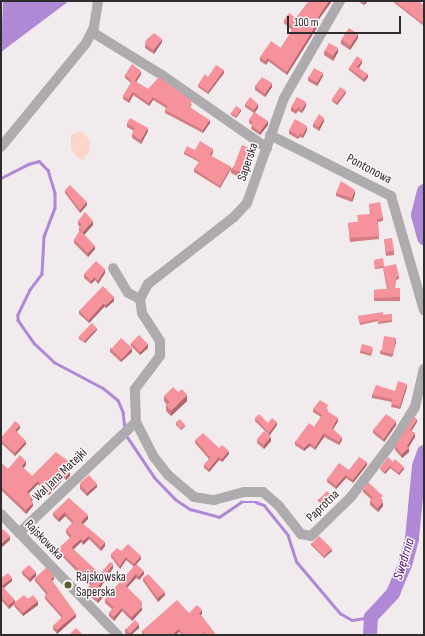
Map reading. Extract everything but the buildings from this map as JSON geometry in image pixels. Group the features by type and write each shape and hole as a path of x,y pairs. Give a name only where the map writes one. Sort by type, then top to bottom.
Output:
{"street":[{"path":"1,147 61,76 92,32 98,1"},
{"name":"Saperska","path":"140,299 148,284 242,210 267,148 270,135 284,98 340,1"},
{"path":"92,32 162,75 267,148"},
{"name":"Pontonowa","path":"270,135 391,196 424,310"},
{"path":"113,268 128,293 140,299 142,313 158,336 161,346 155,363 138,382 135,389 133,425"},
{"name":"Paprotna","path":"133,425 168,475 194,497 214,500 244,492 263,492 279,506 301,534 311,536 351,497 395,439 415,407 423,373"},
{"name":"Wał Jana Matejki","path":"19,533 119,436 133,425"},
{"name":"Rajskowska","path":"1,514 118,635"}],"shaded area":[{"path":"3,1 69,1 1,52"},
{"path":"77,132 83,132 90,141 89,152 83,160 77,157 71,148 71,135"}],"waterway":[{"path":"1,178 28,164 39,161 48,170 55,193 55,208 44,236 42,274 30,290 18,315 18,320 35,344 54,362 103,388 118,400 123,412 125,429"},
{"name":"Swędrnia","path":"424,191 418,215 424,238"},
{"path":"126,435 155,478 175,499 190,509 219,517 241,502 256,502 264,505 288,535 297,562 340,613 352,620 371,617"},
{"name":"Swędrnia","path":"370,635 371,617 393,593 405,565 412,538 419,466 424,452"}],"place":[{"name":"Rajskowska Saperska","path":"68,585"}]}
